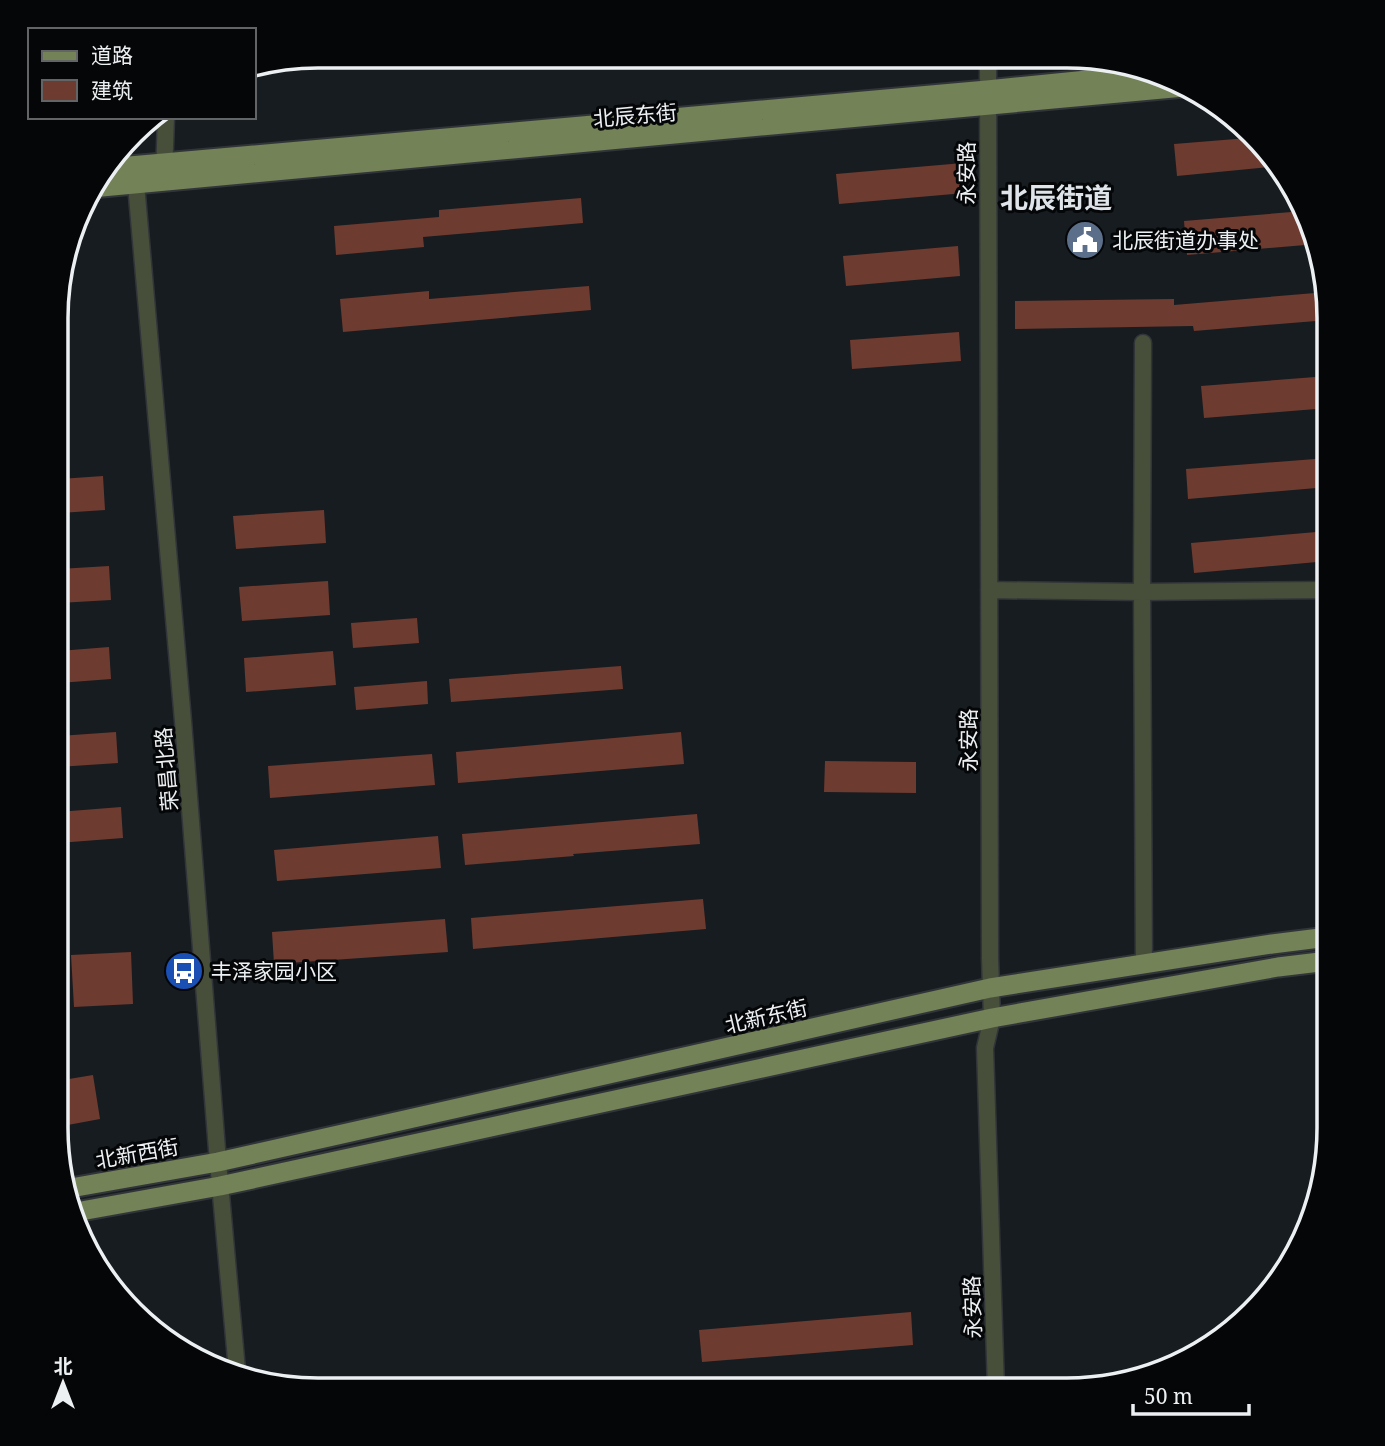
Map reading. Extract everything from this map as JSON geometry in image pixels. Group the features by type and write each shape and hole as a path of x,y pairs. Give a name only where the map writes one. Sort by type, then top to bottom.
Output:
{"main road":[{"name":"北辰东街","path":"135,174 164,181 987,97 1130,76"},
{"name":"北辰东街","path":"108,183 135,174 987,97 1165,88"},
{"path":"117,170 135,174"},
{"name":"北新东街","path":"218,1162 990,988 1317,939"},
{"path":"83,1211 220,1186 992,1018 1317,962"},
{"name":"北新西街","path":"76,1187 218,1162"}],"street":[{"name":"永安路","path":"988,68 992,1018 985,1048 996,1377"},
{"path":"164,181 166,120"},
{"name":"荣昌北路","path":"135,174 236,1363"},
{"path":"1143,343 1144,964"},
{"path":"989,590 1316,590"},
{"path":"571,1083 576,1109"}],"building":[{"path":"1241,139 1266,167 1177,176 1174,144"},
{"path":"963,163 965,193 839,204 836,174"},
{"path":"581,198 583,223 423,237 424,247 336,255 334,226 439,217 439,210"},
{"path":"1293,212 1305,245 1187,255 1184,221"},
{"path":"958,246 960,276 846,286 843,256"},
{"path":"589,286 591,310 343,332 340,299 429,291 429,299"},
{"path":"1315,293 1316,321 1194,331 1193,326 1015,329 1015,301 1174,299 1174,305"},
{"path":"959,332 961,361 852,369 850,340"},
{"path":"1316,377 1316,409 1204,418 1201,386"},
{"path":"1316,459 1316,488 1188,499 1186,469"},
{"path":"103,476 105,510 68,512 68,478"},
{"path":"324,510 326,543 236,549 233,516"},
{"path":"1316,532 1316,562 1194,573 1191,543"},
{"path":"109,566 111,600 68,602 68,568"},
{"path":"328,581 330,615 242,621 239,587"},
{"path":"417,618 419,643 353,648 351,623"},
{"path":"109,647 111,679 68,682 68,650"},
{"path":"333,651 336,685 246,692 244,658"},
{"path":"621,666 623,689 451,702 449,679"},
{"path":"427,681 428,704 356,710 354,687"},
{"path":"116,732 118,763 69,766 69,735"},
{"path":"681,732 684,764 458,783 456,752"},
{"path":"432,754 435,785 270,798 268,766"},
{"path":"825,761 916,762 916,793 824,792"},
{"path":"121,807 123,838 69,842 69,811"},
{"path":"697,814 700,844 465,865 462,834"},
{"path":"438,836 441,868 277,881 274,850"},
{"path":"703,899 706,929 473,949 471,918"},
{"path":"445,919 448,952 274,964 272,932"},
{"path":"131,952 133,1004 74,1007 71,955"},
{"path":"93,1075 100,1119 69,1125 69,1079"},
{"path":"911,1312 913,1345 702,1362 699,1330"}],"place":[{"name":"北辰街道办事处","path":"1085,240"},
{"name":"丰泽家园小区","path":"184,971"}],"district":[{"name":"北辰街道","path":"1056,197"}]}
